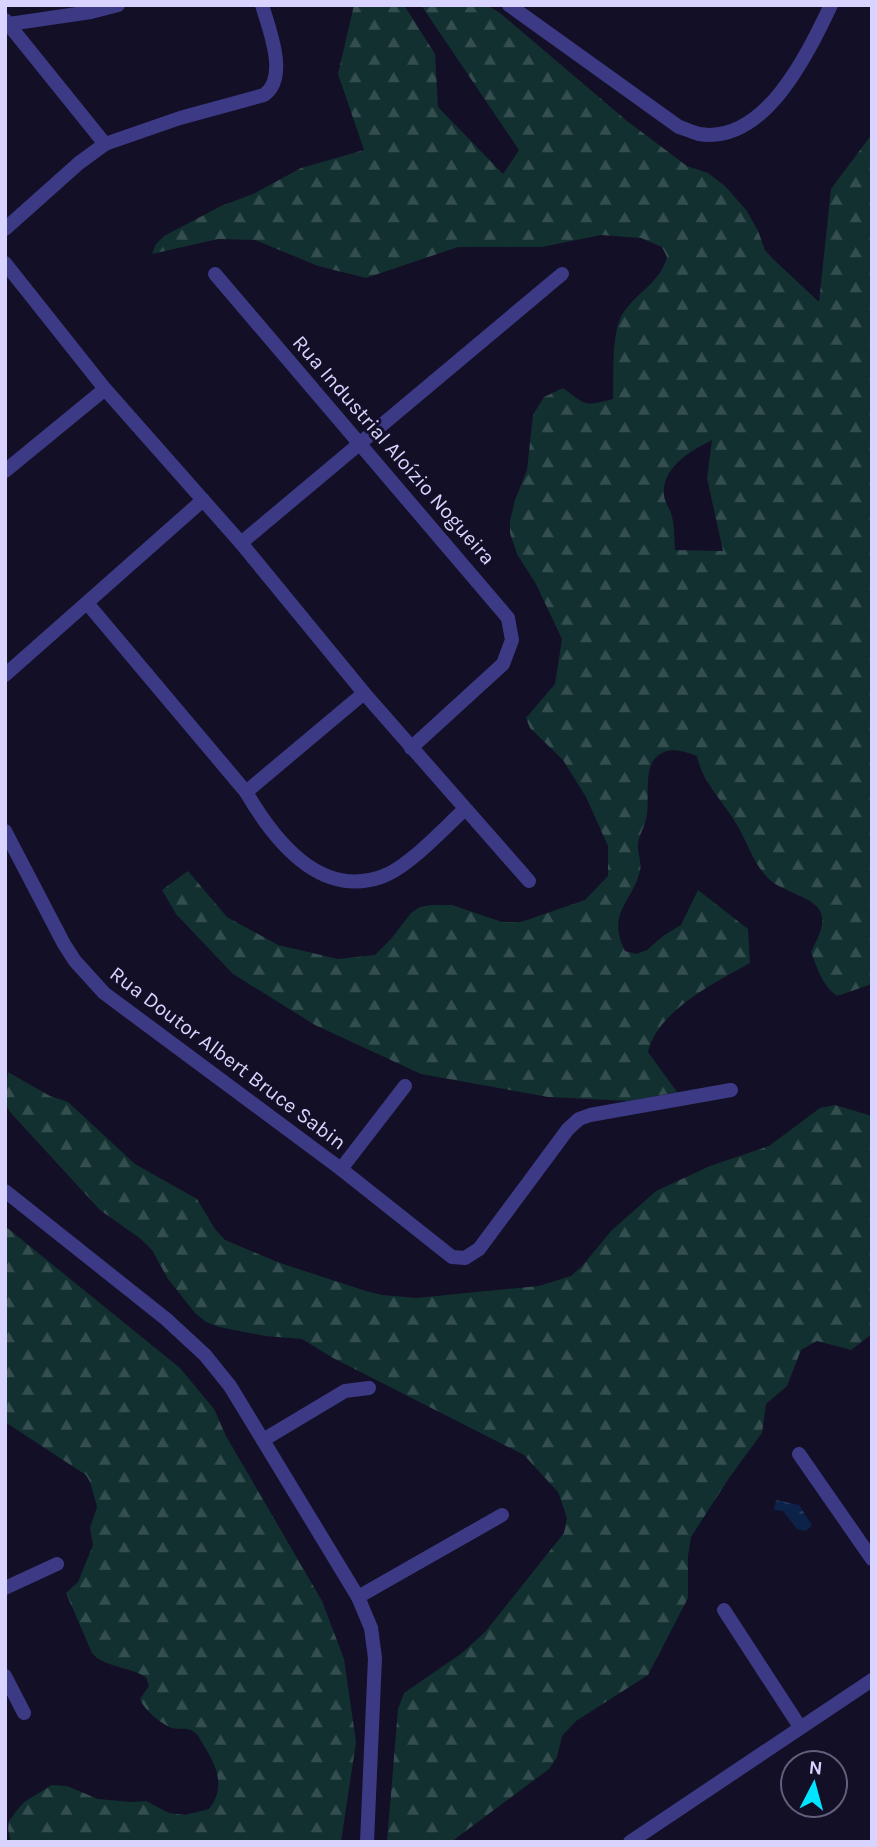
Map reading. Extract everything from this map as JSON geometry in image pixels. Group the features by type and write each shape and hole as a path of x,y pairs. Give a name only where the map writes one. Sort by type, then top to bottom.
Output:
{"street":[{"path":"7,22 91,12 118,5"},
{"path":"5,229 79,163 105,144 271,91 275,83 276,58 262,5"},
{"path":"509,5 679,127 700,134 719,133 741,126 757,117 772,103 812,45 831,5"},
{"path":"7,22 105,144"},
{"path":"7,270 105,389 241,543 364,693 529,881"},
{"name":"Rua Industrial Aloízio Nogueira","path":"215,274 506,612 512,640 503,664 411,747"},
{"path":"241,543 562,274"},
{"path":"5,471 105,389"},
{"path":"5,674 203,500"},
{"path":"87,603 246,792 263,822 278,841 314,870 334,880 359,881 383,877 413,856 465,809"},
{"path":"246,792 364,693"},
{"name":"Rua Doutor Albert Bruce Sabin","path":"5,831 60,937 89,979 126,1011 341,1169 442,1251 458,1258 465,1258 479,1249 568,1129 579,1119 731,1090"},
{"path":"341,1169 405,1086"},
{"path":"5,1191 166,1320 205,1355 230,1386 358,1597 370,1628 375,1658 367,1842"},
{"path":"263,1440 345,1391 369,1388"},
{"path":"799,1454 872,1559"},
{"path":"358,1597 502,1515"},
{"path":"5,1588 57,1564"},
{"path":"724,1611 800,1727"},
{"path":"5,1675 24,1713"},
{"path":"630,1842 872,1680"}],"green space":[{"path":"354,5 404,5 435,54 438,107 503,174 519,150 421,5 487,5 500,13 627,121 687,166 708,173 725,186 747,211 765,250 819,302 831,189 872,134 872,984 837,996 828,987 811,952 822,927 820,911 811,902 775,884 764,874 737,825 708,783 697,756 679,751 663,753 653,761 648,779 648,808 638,844 640,871 619,917 618,927 625,951 636,954 647,950 681,925 698,890 748,929 750,963 690,999 663,1023 654,1037 648,1052 677,1092 629,1101 548,1097 421,1074 315,1025 233,974 176,914 162,890 188,871 227,917 278,945 338,959 375,955 411,913 420,907 452,905 502,922 521,922 585,900 608,876 608,846 586,797 563,760 530,728 526,718 555,684 562,639 536,584 517,554 510,533 510,521 527,470 533,415 544,397 563,388 585,403 613,399 614,346 621,317 659,275 667,257 662,247 641,238 601,235 542,247 458,247 366,278 318,266 255,240 218,239 152,254 156,244 164,236 221,206 253,194 301,168 364,150 338,74","holes":["712,440 707,478 723,551 675,550 673,521 664,496 667,477 679,461"]},
{"path":"8,1072 50,1096 68,1102 135,1164 197,1199 225,1240 280,1263 366,1291 416,1298 539,1286 571,1276 611,1231 656,1191 710,1166 769,1146 820,1108 835,1105 872,1116 872,1334 851,1350 817,1341 801,1350 787,1386 766,1404 762,1433 691,1537 688,1598 648,1675 576,1721 562,1736 557,1757 549,1769 452,1842 387,1842 398,1709 404,1693 462,1653 485,1632 564,1533 567,1518 558,1492 524,1455 333,1358 302,1339 265,1336 206,1322 195,1313 168,1279 152,1250 100,1210 10,1112 5,1103"},
{"path":"5,1226 180,1368 214,1409 226,1436 322,1601 344,1659 356,1742 341,1842 11,1842 9,1821 24,1802 52,1785 67,1786 98,1799 146,1801 169,1813 185,1815 209,1809 217,1794 218,1779 214,1764 197,1735 191,1730 168,1726 145,1708 140,1699 149,1686 146,1677 103,1661 92,1653 66,1593 78,1582 93,1545 90,1528 97,1507 86,1475 5,1422"}],"water":[{"path":"776,1500 799,1505 812,1525 806,1531 797,1529 783,1511 774,1510"}]}
